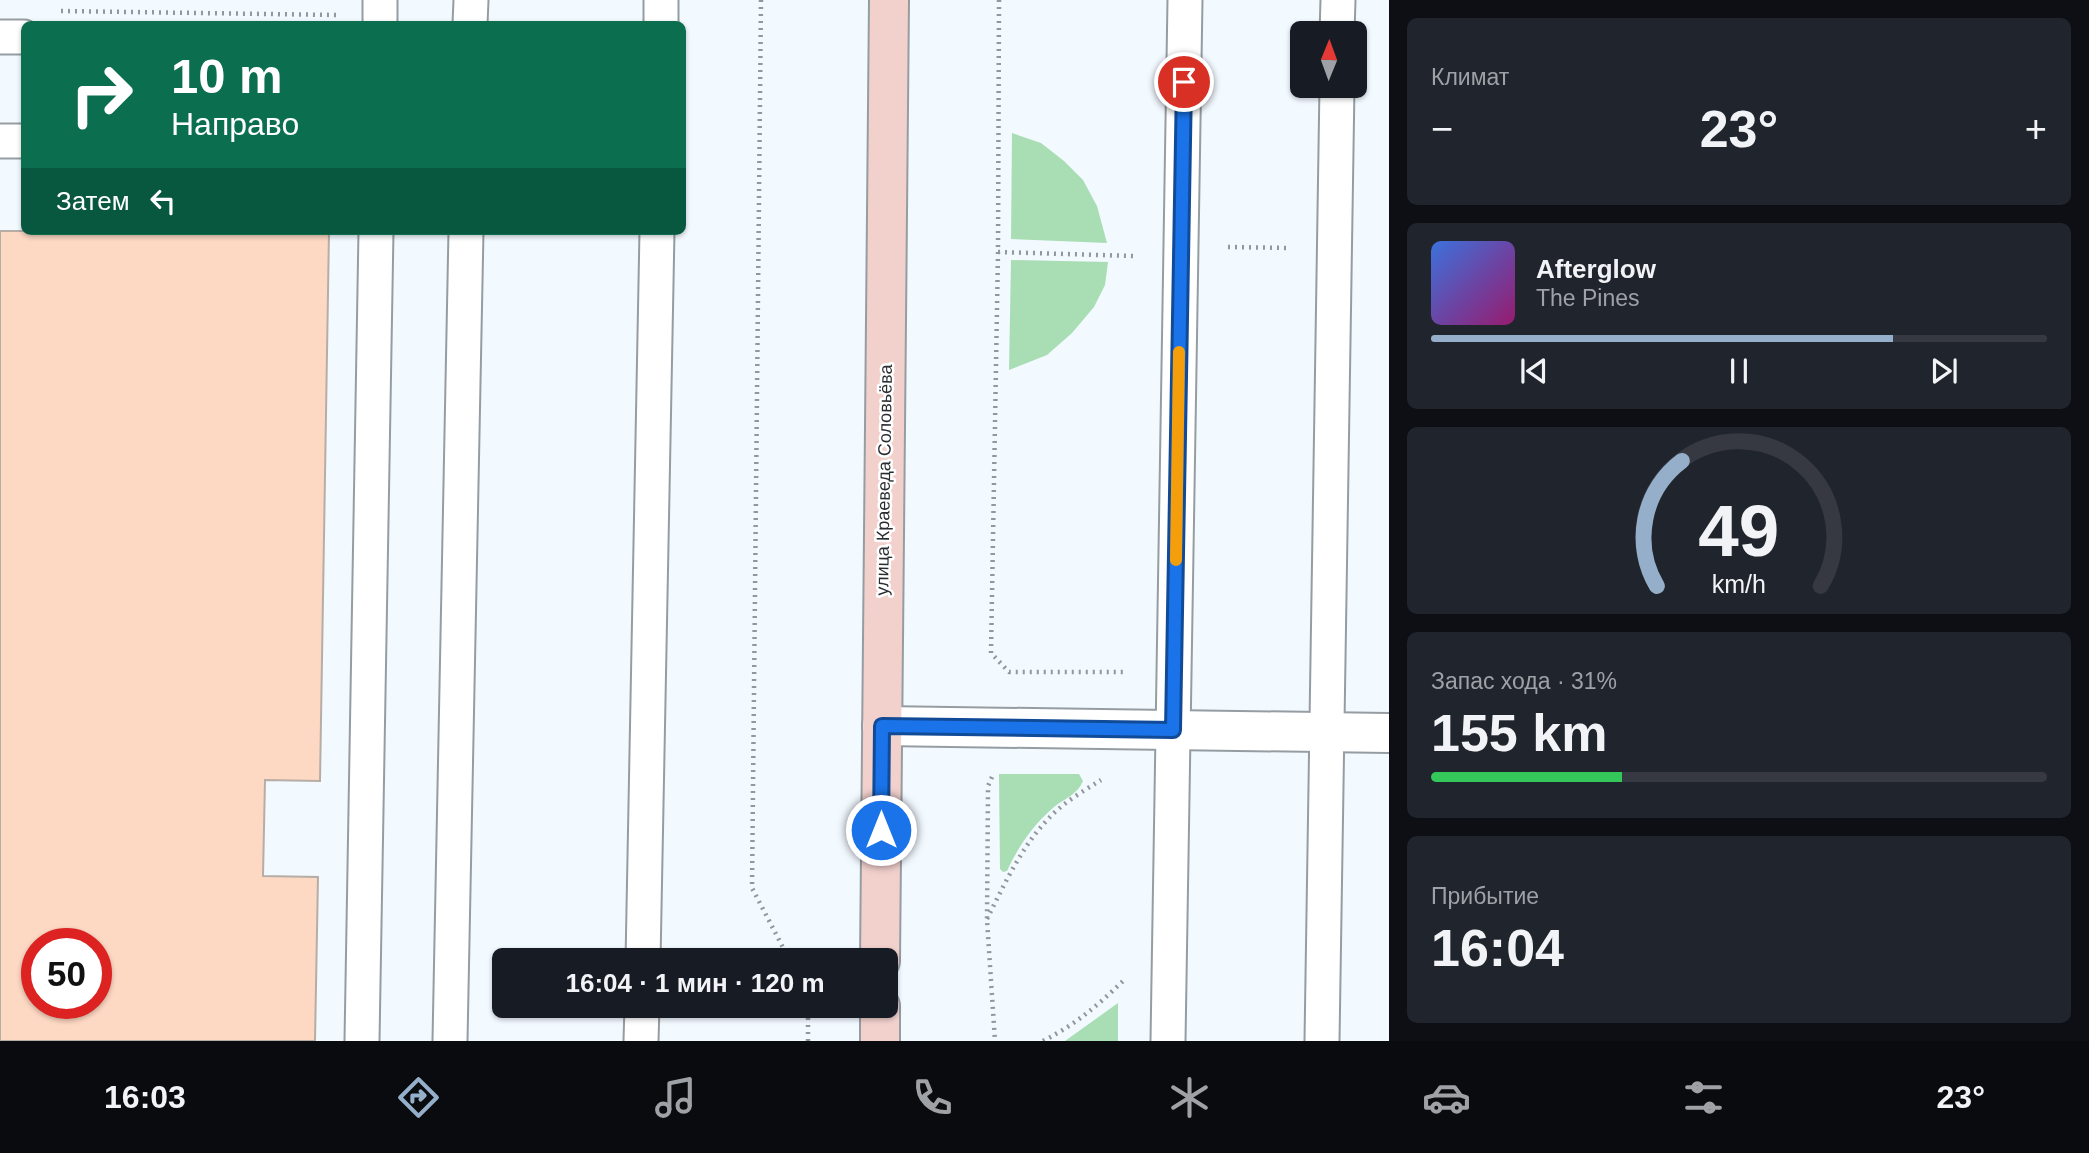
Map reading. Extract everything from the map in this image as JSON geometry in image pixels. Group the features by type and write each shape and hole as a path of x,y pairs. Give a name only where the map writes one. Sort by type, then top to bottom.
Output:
{"main road":[{"name":"улица Краеведа Соловьёва","path":"880,948 889,0"},
{"path":"880,1018 880,1041"}],"street":[{"path":"882,726 1389,733"}],"lane":[{"path":"380,0 380,21"},
{"path":"470,21 471,0"},
{"path":"661,0 661,21"},
{"path":"1168,1041 1185,0"},
{"path":"1337,21 1338,0"},
{"path":"0,37 21,37"},
{"path":"1322,1041 1336,98"},
{"path":"0,141 21,141"},
{"path":"362,1041 376,235"},
{"path":"450,1041 466,235"},
{"path":"643,948 657,235"},
{"path":"641,1041 642,1018"}],"path":[{"path":"761,0 752,888 783,948"},
{"path":"999,0 992,653 1009,672 1130,672"},
{"path":"49,10 336,15"},
{"path":"1225,247 1301,248"},
{"path":"998,252 1137,256"},
{"path":"995,769 988,786 987,920 996,1041"},
{"path":"987,920 1031,840 1053,813 1109,775"},
{"path":"1043,1041 1093,1010 1123,981"},
{"path":"808,1018 808,1041"}],"green space":[{"path":"1012,133 1041,143 1083,180 1097,206 1107,243 1011,239"},
{"path":"1011,260 1108,262 1105,285 1094,307 1072,333 1047,355 1009,370"},
{"path":"999,774 1079,774 1083,781 1074,793 1039,821 1021,845 1007,871 1003,872 1000,869"},
{"path":"1118,1003 1118,1041 1065,1041"}],"building":[{"path":"0,231 21,231 21,235 329,235 320,781 265,780 263,876 318,877 315,1041 0,1041"}],"slow traffic":[{"path":"1176,560 1179,352"}],"route":[{"path":"881,830 882,726 1173,730 1184,82"}]}
